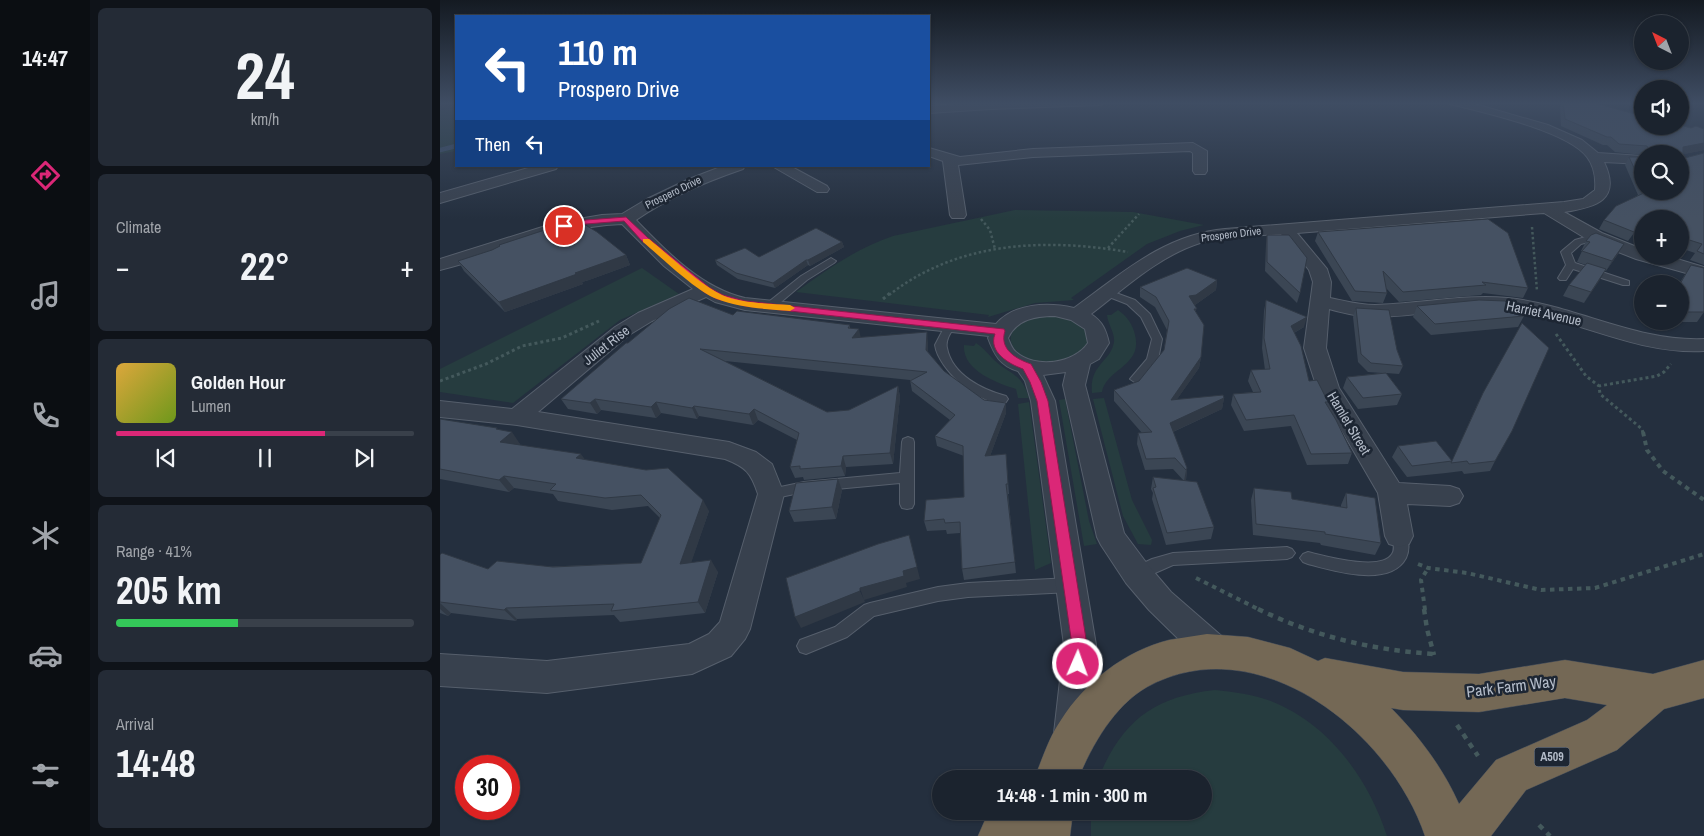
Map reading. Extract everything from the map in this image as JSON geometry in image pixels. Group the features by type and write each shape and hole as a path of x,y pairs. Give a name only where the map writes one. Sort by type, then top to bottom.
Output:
{"highway":[{"path":"1060,770 1072,738 1098,700 1132,673 1171,657 1213,650 1246,652 1278,660 1311,674 1356,703 1397,744 1431,795 1448,836"},
{"name":"Park Farm Way","path":"1311,674 1403,691 1479,693 1566,679 1653,693"},
{"name":"Park Farm Way","path":"1466,836 1470,826 1511,775 1602,735 1653,693 1704,678"},
{"path":"1001,836 1018,820"},
{"path":"1047,836 1049,820"}],"street":[{"path":"1575,141 1587,148 1595,157 1634,159"},
{"path":"930,152 950,160 972,160 1033,153 1192,148 1200,151 1200,171"},
{"name":"Prospero Drive","path":"1077,315 1155,258 1177,245 1193,239 1213,235 1580,205 1594,200 1601,194 1604,186 1595,157"},
{"path":"950,160 958,215"},
{"path":"440,198 548,167"},
{"path":"692,167 706,176"},
{"name":"Prospero Drive","path":"626,219 660,196 706,176 735,167"},
{"path":"781,167 822,189"},
{"path":"1548,209 1596,237 1634,251"},
{"path":"440,265 564,226 586,222 626,219 644,239 707,290 720,297 737,302 1000,331"},
{"name":"Hamlet Street","path":"1285,229 1318,269 1322,282 1315,348 1328,388 1391,493 1399,536"},
{"path":"1678,265 1704,273"},
{"name":"Juliet Rise","path":"516,417 622,331 645,318 707,290"},
{"name":"Harriet Avenue","path":"1321,302 1372,311 1465,303 1506,304 1582,320 1652,343 1687,347 1704,345"},
{"path":"1055,310 1077,315 1094,326 1098,333 1099,341 1096,349 1080,362 1054,368 1027,367 1016,363 1002,352 998,338 1000,331 1013,319 1032,312 1055,310"},
{"path":"1080,362 1074,385 1111,537 1137,574 1160,601 1213,650"},
{"path":"1027,367 1036,382 1043,401 1080,645 1072,738"},
{"path":"440,409 516,417 729,451 747,458 763,472 771,494 734,629 720,646 692,659 546,677 440,670"},
{"path":"1391,493 1450,496"}],"lane":[{"path":"1571,265 1566,252 1578,242 1596,237"},
{"path":"770,306 804,278 831,262"},
{"path":"1563,278 1571,265"},
{"path":"1571,265 1626,283"},
{"path":"1108,293 1131,302 1146,316 1157,339 1152,360 1136,379"},
{"path":"950,326 943,336 941,347 951,368 967,386 985,395 1002,400"},
{"path":"907,504 908,442"},
{"path":"771,494 804,487 907,477"},
{"path":"1308,558 1362,569 1382,568 1396,560 1400,555 1402,550 1399,536"},
{"path":"1137,574 1157,564 1173,559 1287,553"},
{"path":"806,646 841,632 870,610 938,594 968,590 1071,585"}],"path":[{"path":"1108,248 1139,214"},
{"path":"981,219 990,230 994,249"},
{"path":"882,300 906,281 926,270 959,258 994,249 1056,244 1108,248 1136,254"},
{"path":"440,381 486,364 522,346 562,338 604,318"},
{"path":"1673,362 1663,373 1649,378 1612,381 1599,386 1600,394 1642,429 1647,450 1663,470 1704,500"},
{"path":"1173,559 1188,574 1275,618 1323,635 1379,649 1434,654 1427,629 1421,580 1428,568 1467,573 1540,590 1595,588 1704,554"},
{"path":"1453,719 1463,737 1478,756"},
{"path":"1539,825 1550,836"}],"green space":[{"path":"440,141 455,141 455,151 440,154"},
{"path":"1015,210 1133,212 1204,225 1180,231 1147,244 1071,298 1074,300 1035,303 988,317 989,315 796,292 842,260 893,236"},
{"path":"642,268 679,294 620,320 513,403 440,392 440,369"},
{"path":"1118,310 1127,318 1134,331 1136,345 1134,354 1110,378 1102,392 1092,393 1092,383 1097,369 1109,354 1114,342 1107,315 1111,315"},
{"path":"1040,316 1062,316 1087,327 1091,340 1083,353 1069,359 1053,362 1038,361 1025,357 1016,350 1011,341 1012,332 1022,323"},
{"path":"976,343 1019,379 1029,398 1018,398 1016,389 990,379 968,362 964,345 974,346"},
{"path":"1104,398 1132,500 1152,540 1151,545 1138,544 1123,516 1093,399"},
{"path":"1065,399 1089,521 1097,544 1084,546 1059,400"},
{"path":"1029,402 1051,563 1035,570 1018,404"},
{"path":"1215,690 1249,695 1268,700 1290,710 1309,722 1343,754 1357,773 1379,814 1387,836 1091,836 1091,820 1212,820 1212,770 1102,770 1118,742 1129,727 1142,715 1157,706 1193,693"}],"building":[{"path":"1616,141 1704,141 1704,143 1689,146 1619,144"},
{"path":"1704,153 1704,254 1697,251 1702,244 1689,240 1689,210 1634,210 1634,232 1604,220 1616,206 1634,198 1634,200 1689,200 1689,157"},
{"path":"1629,157 1634,157 1634,168"},
{"path":"1488,219 1508,233 1528,288 1482,282 1486,285 1403,292 1383,271 1387,293 1355,291 1318,232"},
{"path":"579,221 597,232 626,255 499,302 458,261 492,250 499,245 563,224"},
{"path":"816,228 842,242 806,260 773,283 736,273 715,260 745,248 759,257"},
{"path":"1596,233 1624,244 1612,261 1582,251 1590,242 1586,241 1591,235"},
{"path":"1267,235 1289,235 1307,258 1300,293 1267,262"},
{"path":"1587,263 1606,269 1591,292 1569,285"},
{"path":"1691,265 1704,268 1704,312 1689,312 1689,275 1685,275"},
{"path":"1187,268 1217,280 1196,295 1189,296 1197,309 1194,309 1204,325 1201,357 1171,400 1223,395 1224,398 1170,423 1187,468 1186,470 1175,458 1146,459 1138,433 1152,432 1114,390 1139,381 1164,350 1169,321 1156,297 1140,287"},
{"path":"689,298 733,315 737,311 850,325 848,328 859,329 852,338 927,332 926,350 944,371 984,400 1006,403 985,456 1006,454 1008,484 1006,484 1015,562 962,569 960,522 945,523 944,519 924,521 926,500 964,497 963,446 935,436 955,415 910,381 927,372 700,349 827,412 849,410 898,386 890,453 843,456 841,466 800,469 800,466 790,467 799,433 754,409 749,414 656,402 651,407 595,399 590,403 561,399 669,309"},
{"path":"1266,300 1307,317 1291,326 1301,346 1309,381 1317,380 1328,402 1325,402 1352,453 1311,454 1294,415 1246,420 1233,394 1261,392 1251,370 1270,369 1264,338"},
{"path":"1479,300 1505,301 1524,316 1435,324 1417,306"},
{"path":"1356,308 1389,310 1397,350 1403,366 1371,363 1361,354"},
{"path":"1522,323 1549,348 1512,431 1495,461 1469,464 1467,461 1451,463 1483,393"},
{"path":"1386,373 1402,394 1363,398 1347,377"},
{"path":"440,419 512,432 500,442 581,454 576,458 646,470 668,468 703,500 680,564 711,560 698,602 611,611 614,604 506,608 504,610 440,602 440,555 442,553 488,569 497,561 553,567 641,563 661,515 641,495 605,498 550,490 556,484 504,476 499,480 440,469"},
{"path":"1436,441 1452,461 1412,466 1398,446"},
{"path":"1153,477 1197,482 1214,527 1167,533 1153,488 1156,487"},
{"path":"838,479 832,507 789,511 796,483"},
{"path":"1254,488 1291,492 1292,499 1347,508 1346,493 1375,498 1381,543 1325,534 1325,532 1256,524"},
{"path":"909,535 917,567 903,571 904,576 860,588 860,591 795,617 786,578 878,544"}],"waterway":[{"path":"440,150 455,146"}],"slow traffic":[{"path":"646,241 707,290 720,297 745,304 790,308"}],"route":[{"path":"564,226 586,222 626,219 644,239 707,290 720,297 745,304 1000,331 998,345 1002,352 1016,363 1027,367 1036,382 1043,401 1080,645 1078,664"}]}
